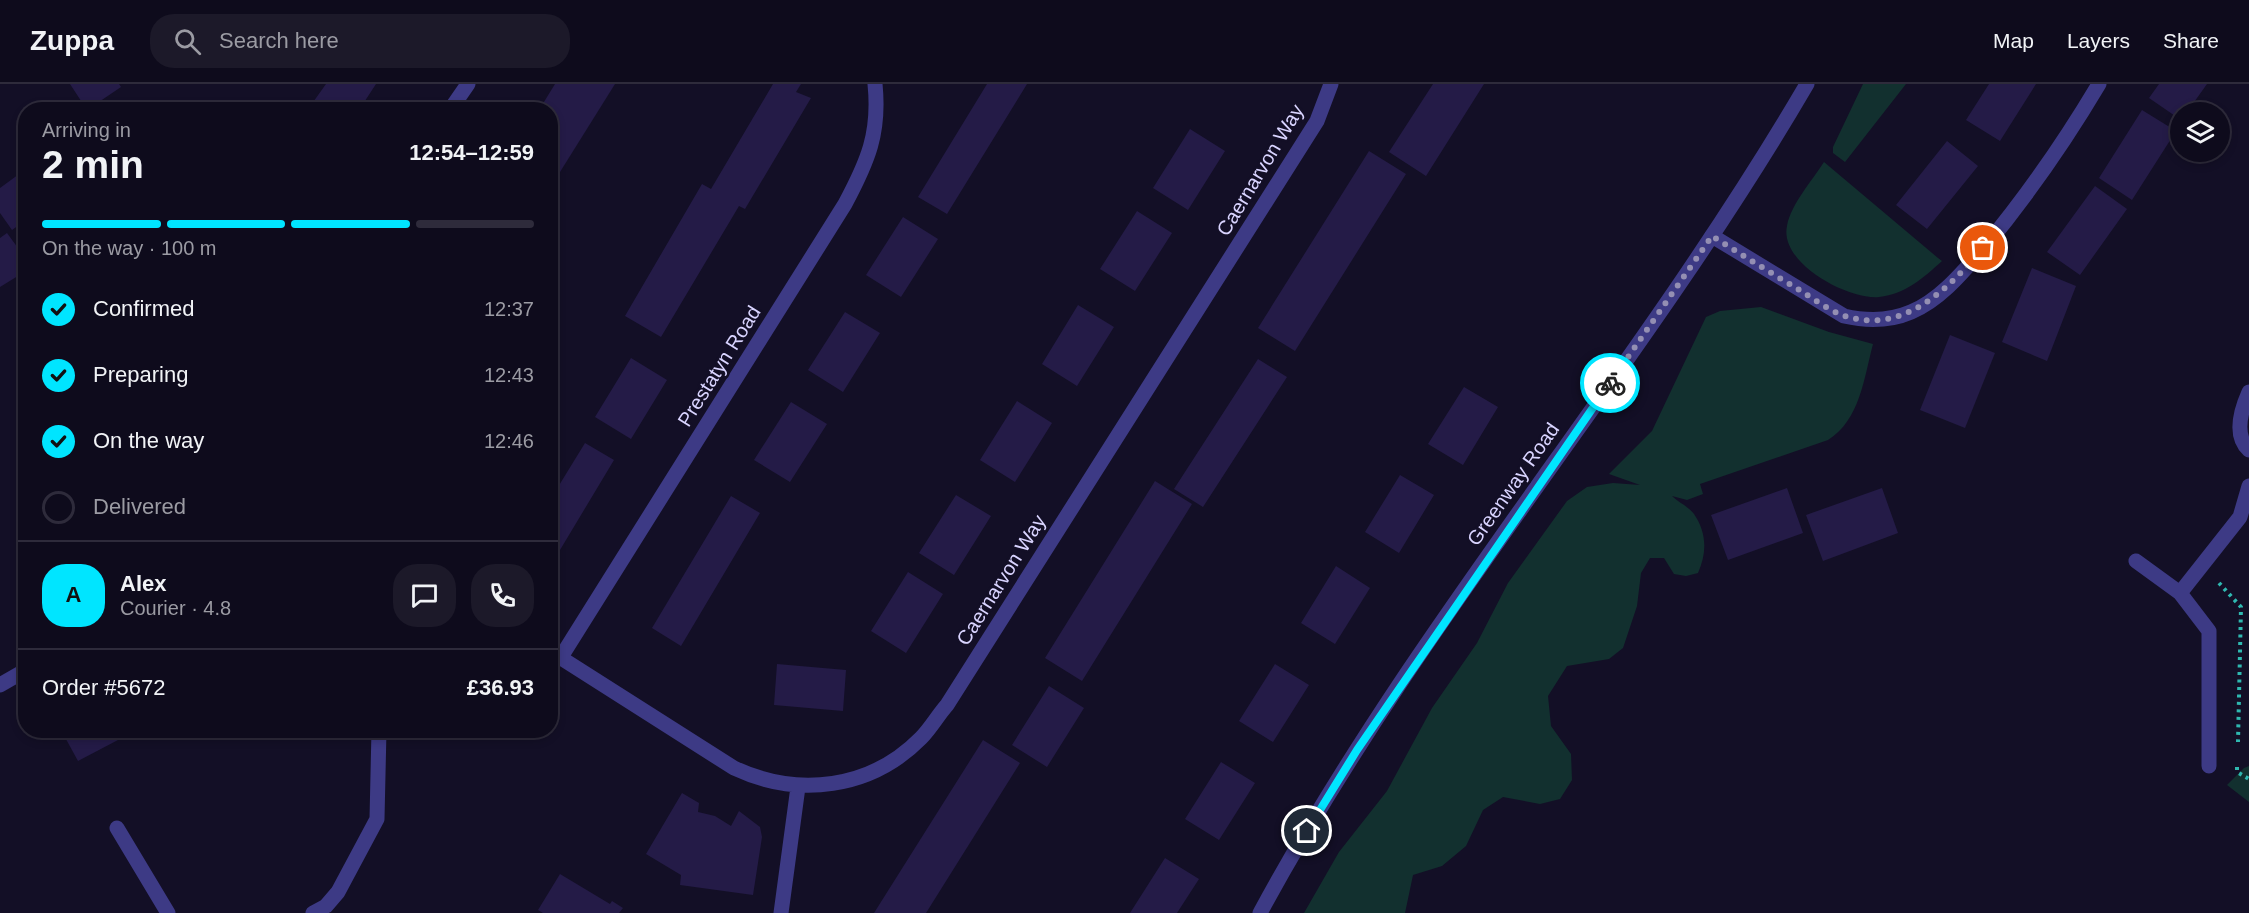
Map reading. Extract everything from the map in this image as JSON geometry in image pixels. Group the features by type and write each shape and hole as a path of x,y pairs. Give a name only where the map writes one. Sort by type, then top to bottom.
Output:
{"street":[{"path":"456,102 468,84"},
{"name":"Prestatyn Road","path":"558,651 845,204 864,168 874,139 878,111 875,84"},
{"name":"Caernarvon Way","path":"558,655 735,768 756,778 798,787 840,783 865,775 897,757 921,738 947,705 1317,122 1330,84"},
{"name":"Greenway Road","path":"1260,913 1357,750 1712,236 1807,84"},
{"path":"1712,236 1844,316 1861,320 1883,319 1911,313 1929,302 1962,273 1994,235 2045,171 2099,84"},
{"path":"2249,392 2241,411 2240,427 2244,445 2249,450"},
{"path":"2180,593 2240,517 2249,486"},
{"path":"2136,561 2180,593 2210,630 2209,766"},
{"path":"0,685 18,675"},
{"path":"313,913 326,906 338,892 377,819 379,738"},
{"path":"781,913 798,787"},
{"path":"117,828 168,913"}],"green space":[{"path":"1863,84 1906,84 1845,162 1833,153 1833,147"},
{"path":"1824,162 1942,261 1906,289 1879,297 1866,296 1834,286 1804,266 1787,240 1787,226 1797,201"},
{"path":"1761,307 1829,332 1873,344 1854,410 1839,432 1828,440 1700,484 1703,494 1687,500 1672,496 1692,511 1701,528 1704,551 1701,566 1698,573 1686,576 1674,574 1664,558 1650,558 1641,573 1637,606 1623,648 1609,659 1567,666 1548,696 1551,726 1571,754 1572,780 1560,799 1540,804 1503,797 1483,810 1466,846 1442,866 1413,875 1405,913 1304,913 1339,852 1387,791 1432,708 1477,643 1508,583 1567,501 1587,487 1613,483 1640,485 1609,474 1652,431 1706,317 1720,311"},
{"path":"2249,766 2249,802 2227,785"}],"building":[{"path":"70,84 119,84 121,87 99,102 82,102"},
{"path":"326,84 376,84 364,102 313,102"},
{"path":"555,84 615,84 558,175 558,102 544,102"},
{"path":"773,84 801,84 796,92 811,98 745,209 739,206 661,337 625,316 702,184 711,189"},
{"path":"987,84 1027,84 947,214 918,197"},
{"path":"1433,84 1484,84 1426,176 1389,152"},
{"path":"1989,84 2036,84 2000,141 1966,120"},
{"path":"2159,84 2207,84 2194,102 2170,102 2170,112 2149,98"},
{"path":"2142,110 2170,127 2170,140 2132,200 2099,178"},
{"path":"1190,129 1225,151 1188,210 1153,188"},
{"path":"1947,141 1978,166 1927,229 1896,205"},
{"path":"1369,151 1406,174 1295,351 1258,328"},
{"path":"18,175 18,226 12,230 0,213 0,188"},
{"path":"2095,186 2127,209 2080,275 2047,252"},
{"path":"1137,211 1172,233 1135,291 1100,269"},
{"path":"903,217 938,239 901,297 866,275"},
{"path":"7,233 18,248 18,276 0,287 0,238"},
{"path":"2032,268 2076,286 2047,361 2002,342"},
{"path":"1078,305 1114,327 1077,386 1042,364"},
{"path":"845,312 880,333 843,392 808,370"},
{"path":"1950,335 1995,353 1965,428 1920,410"},
{"path":"631,358 667,380 631,439 595,417"},
{"path":"1258,359 1287,377 1203,507 1174,489"},
{"path":"1464,387 1498,407 1463,465 1428,444"},
{"path":"1017,401 1052,423 1015,482 980,460"},
{"path":"791,402 827,424 790,482 754,460"},
{"path":"585,443 614,460 558,553 558,487"},
{"path":"1400,475 1434,495 1399,553 1365,532"},
{"path":"1155,481 1192,504 1082,681 1045,658"},
{"path":"1787,488 1803,533 1728,560 1711,515"},
{"path":"1882,488 1898,533 1823,561 1806,515"},
{"path":"956,495 991,516 954,575 919,553"},
{"path":"731,496 760,513 681,646 652,628"},
{"path":"1336,566 1370,588 1335,644 1301,623"},
{"path":"908,572 943,594 906,653 871,631"},
{"path":"777,664 846,670 843,711 774,705"},
{"path":"1275,664 1309,685 1273,742 1239,721"},
{"path":"1049,686 1084,708 1047,767 1012,745"},
{"path":"65,738 122,738 78,761"},
{"path":"983,740 1020,763 926,913 874,913"},
{"path":"1221,762 1255,783 1219,840 1185,819"},
{"path":"682,793 699,803 698,812 715,816 731,826 739,811 760,827 762,837 753,895 680,885 681,875 646,854"},
{"path":"1165,858 1199,879 1177,913 1130,913"},
{"path":"560,874 610,904 612,901 623,908 619,913 543,913 538,910"}],"way so far":[{"path":"1610,383 1712,236 1832,310 1861,320 1883,319 1911,313 1929,302 1962,273 1983,248"}],"route":[{"path":"1307,831 1357,750 1463,593 1610,383"}]}
